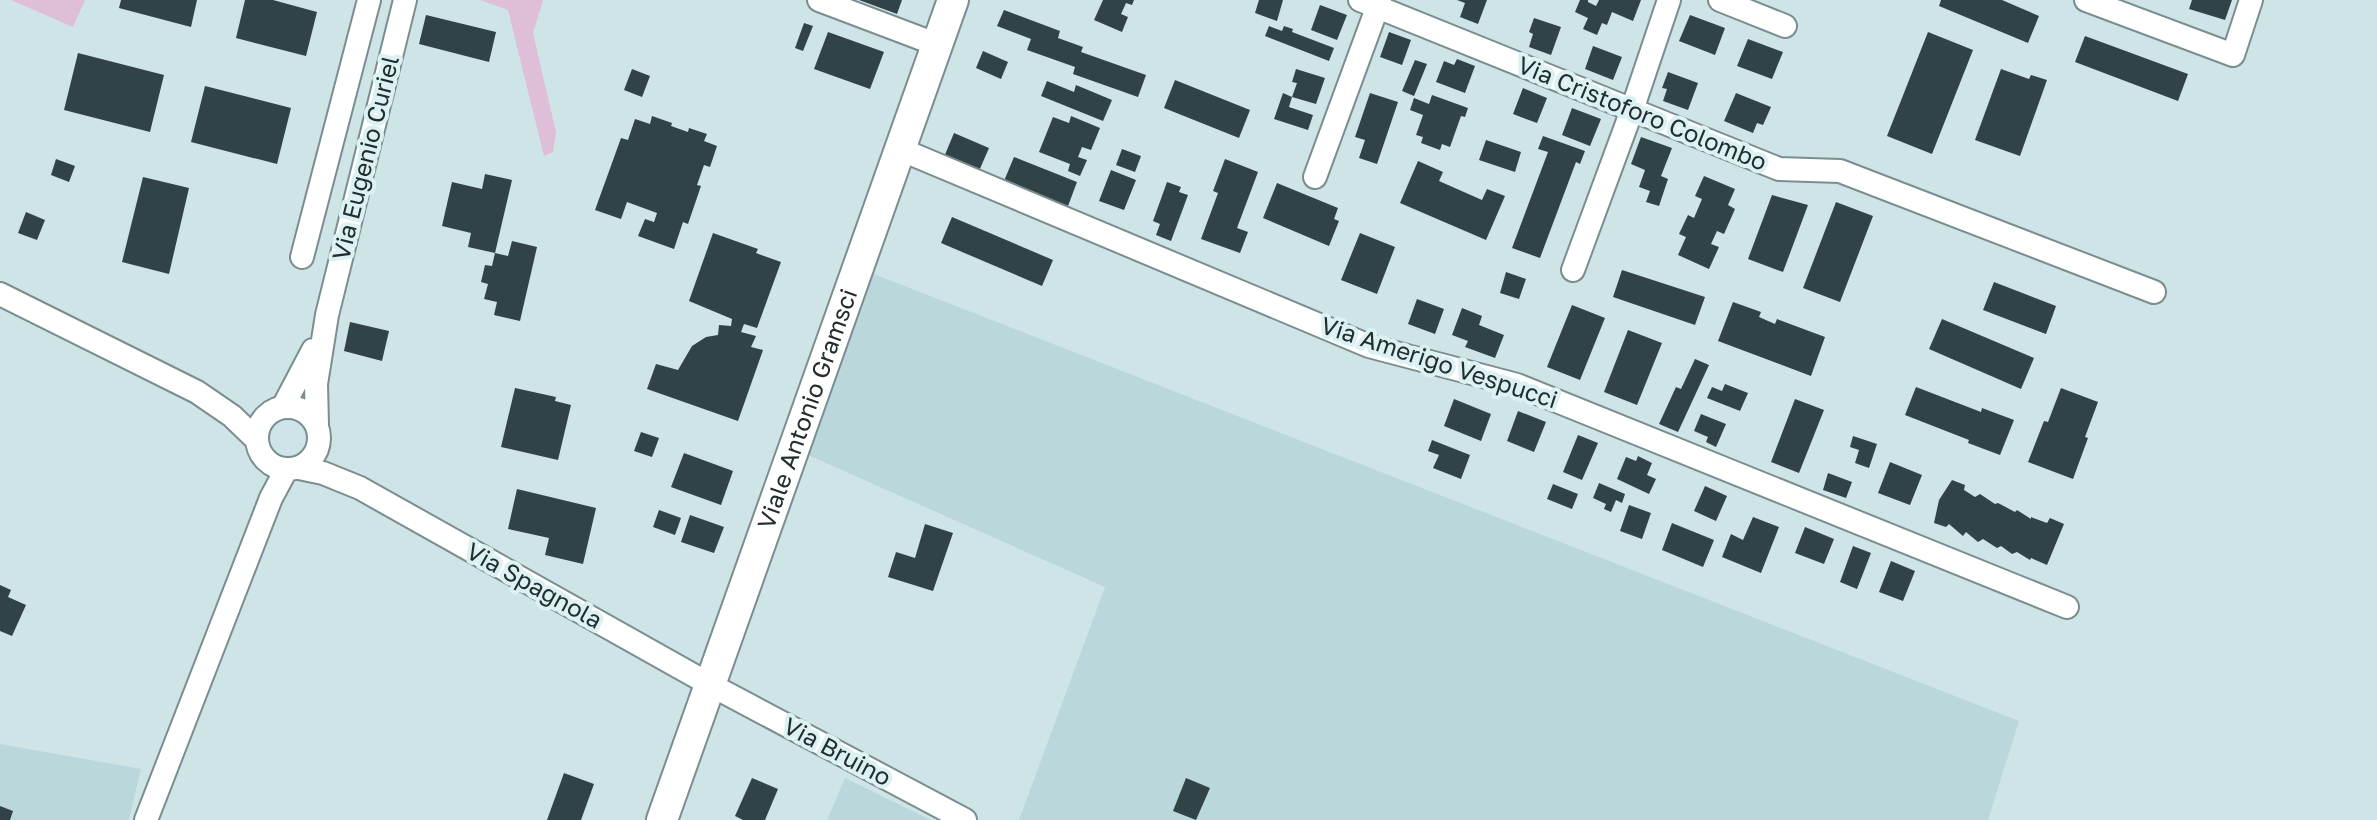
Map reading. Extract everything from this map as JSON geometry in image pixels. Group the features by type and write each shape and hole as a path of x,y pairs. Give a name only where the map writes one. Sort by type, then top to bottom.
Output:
{"street":[{"path":"302,257 369,0"},
{"path":"819,0 938,45"},
{"name":"Viale Antonio Gramsci","path":"662,820 953,0"},
{"path":"1573,270 1669,0"},
{"path":"1720,0 1785,26"},
{"path":"2086,0 2233,55 2251,0"},
{"name":"Via Eugenio Curiel","path":"318,432 316,384 327,315 402,1"},
{"path":"1315,177 1373,3"},
{"name":"Via Cristoforo Colombo","path":"1373,3 1779,169 1840,171 2154,292"},
{"name":"Via Amerigo Vespucci","path":"902,150 1369,346 1517,385 2067,607"},
{"path":"0,294 197,392 238,406 303,410 318,432 314,457 292,469 271,498 146,820"},
{"name":"Via Eugenio Curiel","path":"279,409 308,363 327,315"},
{"path":"197,392 232,416 278,468 292,469"},
{"path":"253,543 263,486 261,423 279,409"},
{"name":"Via Spagnola","path":"318,432 337,468 360,488"},
{"name":"Via Spagnola","path":"292,469 323,473 360,488 709,684"},
{"name":"Via Bruino","path":"709,684 965,820"}],"shaded area":[{"path":"11,0 85,0 73,27"},
{"path":"480,0 543,0 533,33 556,132 553,152 544,156 508,10"},
{"path":"866,271 2019,721 1988,820 1019,820 1105,587 799,451"},
{"path":"0,744 141,769 129,820 0,820"},
{"path":"845,778 931,820 827,820"}],"building":[{"path":"121,0 197,0 191,27 119,8"},
{"path":"245,0 273,0 317,12 306,56 236,38"},
{"path":"859,0 902,0 897,14"},
{"path":"1103,0 1134,0 1132,5 1126,3 1121,14 1128,17 1122,32 1094,20"},
{"path":"1259,0 1283,0 1277,21 1255,13"},
{"path":"1457,0 1487,0 1478,24 1460,17 1465,3"},
{"path":"1580,0 1588,0 1596,6 1599,0 1641,0 1633,21 1612,12 1607,25 1602,23 1597,35 1583,29 1588,18 1575,12"},
{"path":"1941,0 2002,0 2039,16 2028,43 1939,6"},
{"path":"2192,0 2232,0 2225,20 2189,9"},
{"path":"1320,5 1347,15 1337,40 1311,30"},
{"path":"1004,10 1060,31 1058,38 1083,47 1081,52 1146,75 1138,97 1073,74 1075,67 1027,50 1031,39 997,26"},
{"path":"426,15 496,32 489,62 419,44"},
{"path":"1690,15 1725,28 1715,55 1679,41"},
{"path":"1534,18 1561,27 1551,55 1529,47 1533,34 1529,32"},
{"path":"804,23 813,26 803,51 795,48"},
{"path":"1269,26 1282,31 1284,26 1293,29 1292,32 1334,48 1329,61 1265,36"},
{"path":"828,32 884,52 870,89 814,69"},
{"path":"1389,32 1411,40 1402,65 1380,57"},
{"path":"1928,32 1973,50 1932,154 1887,136"},
{"path":"2085,36 2188,74 2178,101 2075,62"},
{"path":"1748,39 1783,52 1772,79 1737,66"},
{"path":"1593,46 1622,57 1613,80 1585,69"},
{"path":"983,51 1008,62 1001,79 976,68"},
{"path":"78,53 164,75 150,132 64,110"},
{"path":"1457,59 1475,66 1465,93 1436,82 1444,61 1454,65"},
{"path":"1415,60 1427,64 1414,96 1402,91"},
{"path":"632,69 650,76 642,97 624,90"},
{"path":"1296,69 1325,78 1316,104 1292,97 1297,83 1292,82"},
{"path":"2001,69 2029,79 2031,75 2047,80 2020,156 1975,140"},
{"path":"1668,72 1698,83 1688,110 1663,101 1667,89 1662,88"},
{"path":"1175,80 1250,110 1239,138 1164,108"},
{"path":"1047,81 1074,92 1076,85 1112,100 1103,121 1041,96"},
{"path":"205,86 291,108 277,164 191,142"},
{"path":"1523,88 1547,98 1537,123 1513,114"},
{"path":"1283,93 1292,97 1289,107 1313,115 1308,130 1274,119"},
{"path":"1370,93 1398,102 1377,164 1359,158 1365,140 1355,137"},
{"path":"1736,93 1771,107 1763,125 1757,123 1753,133 1724,121"},
{"path":"1432,95 1468,108 1465,117 1461,116 1450,147 1442,144 1440,150 1421,143 1423,137 1416,135 1423,115 1410,110 1414,98 1429,104"},
{"path":"1572,108 1601,119 1590,146 1562,135"},
{"path":"652,116 688,132 689,128 707,134 704,141 717,146 710,167 704,165 697,185 701,186 688,224 683,222 674,249 638,236 645,219 654,222 657,213 627,202 621,219 595,210 621,138 628,140 635,119 650,124"},
{"path":"1071,116 1100,128 1091,150 1082,147 1078,157 1087,160 1080,176 1068,171 1070,164 1039,152 1053,117 1069,123"},
{"path":"954,133 989,148 979,171 944,157"},
{"path":"1543,136 1585,151 1580,164 1576,162 1540,258 1512,248 1548,152 1538,149"},
{"path":"1641,137 1672,148 1661,176 1668,179 1659,206 1646,202 1650,191 1639,187 1645,170 1631,164"},
{"path":"1486,140 1521,152 1515,172 1479,160"},
{"path":"1122,149 1141,156 1135,172 1116,165"},
{"path":"1014,157 1077,182 1068,206 1004,181"},
{"path":"56,159 75,166 69,182 51,175"},
{"path":"1225,159 1258,172 1237,228 1248,232 1240,253 1201,239 1218,193 1213,191"},
{"path":"1418,161 1443,172 1439,181 1482,200 1487,189 1505,196 1486,240 1400,203"},
{"path":"1111,170 1136,180 1124,210 1099,201"},
{"path":"485,174 512,180 495,253 468,247 471,233 442,226 452,182 482,189"},
{"path":"1704,176 1735,189 1728,205 1735,209 1724,234 1717,231 1711,244 1719,247 1709,269 1678,255 1686,237 1679,234 1688,215 1694,218 1702,199 1695,196"},
{"path":"143,177 189,188 169,274 122,262"},
{"path":"1167,182 1181,187 1179,192 1188,195 1171,241 1156,235 1160,224 1153,221"},
{"path":"1277,183 1338,208 1334,219 1339,221 1329,246 1263,218"},
{"path":"1772,195 1808,205 1783,272 1748,259"},
{"path":"1836,202 1873,216 1840,302 1803,288"},
{"path":"26,212 45,220 37,240 18,233"},
{"path":"952,217 1053,260 1042,286 941,243"},
{"path":"713,233 758,249 756,253 781,262 757,328 744,324 741,332 756,336 751,347 763,350 738,421 647,389 656,364 678,370 692,346 706,337 718,335 719,325 731,326 732,319 689,301"},
{"path":"1360,233 1395,247 1377,294 1341,280"},
{"path":"512,241 537,247 520,321 494,315 497,302 484,299 488,284 481,282 485,265 492,266 495,253 508,256"},
{"path":"1622,270 1705,297 1695,325 1613,297"},
{"path":"1506,272 1526,279 1519,299 1500,293"},
{"path":"1994,282 2056,306 2046,334 1983,310"},
{"path":"1417,299 1444,309 1435,334 1408,324"},
{"path":"1733,302 1761,312 1759,317 1775,324 1777,319 1825,337 1811,376 1718,341"},
{"path":"1572,305 1605,318 1580,380 1547,367"},
{"path":"1462,308 1482,316 1479,325 1504,335 1495,358 1465,347 1468,341 1452,335"},
{"path":"1942,319 2034,358 2021,389 1929,349"},
{"path":"350,322 389,331 382,361 344,351"},
{"path":"1628,330 1662,343 1637,405 1604,392"},
{"path":"1695,359 1709,365 1678,432 1659,424 1676,387 1681,389"},
{"path":"1725,384 1748,393 1740,411 1707,398 1712,387 1722,391"},
{"path":"1916,387 1981,412 1982,408 2014,420 2000,455 1905,415"},
{"path":"515,388 556,397 555,401 571,405 558,460 501,447"},
{"path":"2061,388 2098,402 2073,479 2028,462"},
{"path":"1454,399 1491,414 1481,441 1444,426"},
{"path":"1795,399 1824,410 1799,473 1771,462"},
{"path":"1518,411 1546,422 1534,452 1507,441"},
{"path":"1701,414 1726,424 1716,447 1706,442 1708,437 1694,431"},
{"path":"641,432 659,438 652,457 634,451"},
{"path":"1578,435 1598,443 1582,480 1563,472"},
{"path":"1853,436 1877,444 1869,468 1855,463 1859,450 1850,447"},
{"path":"1432,440 1470,455 1461,479 1433,468 1439,455 1428,451"},
{"path":"684,453 733,471 721,505 671,487"},
{"path":"1638,456 1652,463 1647,475 1656,479 1649,494 1617,479 1626,457 1636,461"},
{"path":"1890,462 1922,475 1910,505 1878,493"},
{"path":"1828,473 1852,482 1846,498 1823,490"},
{"path":"1952,480 1965,485 1964,490 1975,497 1980,494 2031,519 2047,523 2050,518 2064,524 2047,565 2017,552 2012,554 2001,546 1997,548 1983,539 1978,542 1966,532 1963,536 1949,524 1946,527 1934,523 1939,500"},
{"path":"1599,483 1625,494 1622,503 1616,500 1611,512 1604,509 1606,504 1593,498"},
{"path":"1553,484 1578,494 1572,509 1547,499"},
{"path":"1705,486 1727,496 1716,521 1694,511"},
{"path":"517,489 596,508 583,564 545,555 549,538 508,529"},
{"path":"1629,505 1651,513 1642,539 1620,531"},
{"path":"659,510 681,518 675,535 653,527"},
{"path":"690,515 724,527 714,553 681,542"},
{"path":"1753,517 1779,527 1761,573 1722,557 1731,534 1743,540"},
{"path":"1672,523 1714,540 1703,567 1662,550"},
{"path":"925,524 953,533 933,591 888,577 896,552 915,558"},
{"path":"1805,527 1834,539 1824,564 1795,553"},
{"path":"1853,546 1871,553 1857,589 1840,582"},
{"path":"1891,561 1915,571 1903,601 1879,592"},
{"path":"0,585 11,590 8,597 26,605 12,636 0,631"},
{"path":"564,773 594,784 581,820 547,820"},
{"path":"752,778 778,789 765,820 743,820 735,816"},
{"path":"1186,778 1210,788 1196,820 1173,811"},
{"path":"0,806 13,811 10,820 0,820"}]}
